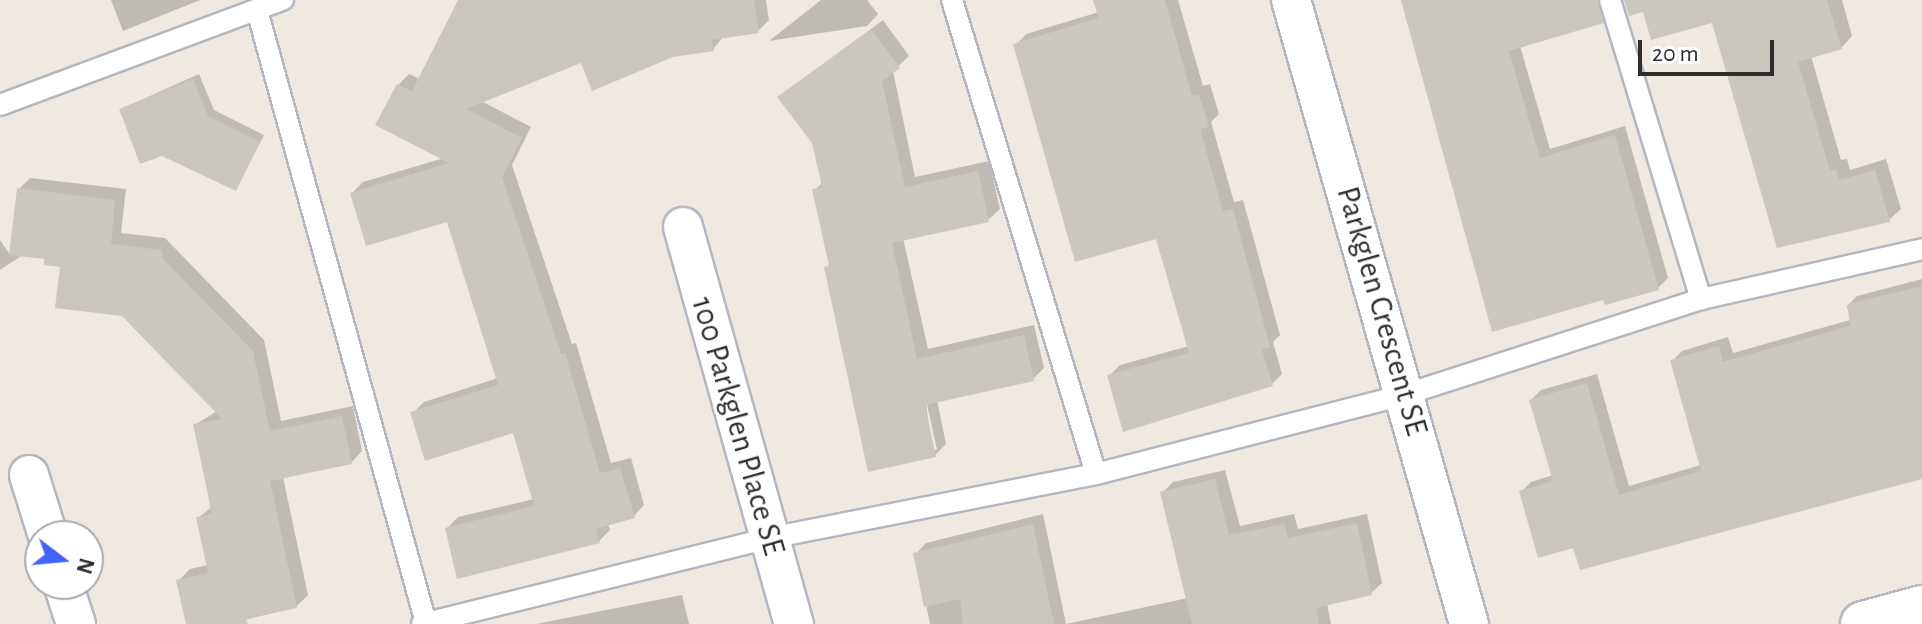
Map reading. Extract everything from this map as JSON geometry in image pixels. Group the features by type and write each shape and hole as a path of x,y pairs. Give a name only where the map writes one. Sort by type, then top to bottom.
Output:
{"street":[{"name":"Parkglen Crescent SE","path":"1291,0 1407,394 1469,624"},
{"name":"100 Parkglen Place SE","path":"683,227 794,624"},
{"path":"29,475 43,520"},
{"path":"68,600 76,624"},
{"path":"1863,624 1922,608"}],"lane":[{"path":"0,105 283,0"},
{"path":"952,0 1096,474"},
{"path":"1610,0 1701,299"},
{"path":"257,10 424,624 770,538 1096,474 1407,394 1701,299 1922,249"}],"building":[{"path":"458,0 754,0 759,33 712,40 714,51 673,57 592,91 581,63 466,109 522,138 502,177 561,354 565,353 600,473 620,468 635,518 596,529 600,543 457,579 445,528 534,506 513,433 425,461 410,412 498,385 447,222 366,246 350,193 449,163 375,125 397,84 412,91"},
{"path":"1093,0 1165,0 1192,96 1199,94 1209,127 1200,129 1223,211 1233,209 1270,347 1262,350 1273,386 1123,432 1107,375 1189,353 1156,239 1075,262 1013,44 1099,18"},
{"path":"1401,0 1597,0 1604,23 1509,51 1540,158 1615,135 1659,290 1605,305 1603,300 1492,332"},
{"path":"1624,0 1827,0 1842,49 1798,62 1830,171 1836,169 1839,180 1875,170 1890,222 1777,248 1712,23 1651,40 1643,12 1629,16"},
{"path":"871,29 900,68 882,81 905,187 978,171 989,222 892,243 917,359 1024,335 1034,381 925,405 936,457 868,472 824,267 829,266 812,189 822,187 812,143 777,97"},
{"path":"193,79 208,116 260,142 236,191 162,156 140,164 119,109"},
{"path":"17,188 115,200 111,244 162,250 162,258 253,351 270,431 342,416 352,464 270,481 297,608 246,619 248,624 186,624 176,580 208,573 196,517 212,514 193,424 222,419 122,316 55,308 60,267 44,265 44,259 9,255"},
{"path":"1922,286 1922,479 1580,570 1573,548 1538,558 1519,491 1553,481 1529,400 1587,383 1619,495 1701,471 1670,360 1719,346 1723,362 1850,326 1848,304"},
{"path":"1215,479 1229,535 1284,524 1288,538 1357,523 1372,595 1316,608 1319,624 1192,624 1160,492"},
{"path":"1033,524 1054,624 963,624 960,599 924,607 913,553"}]}
